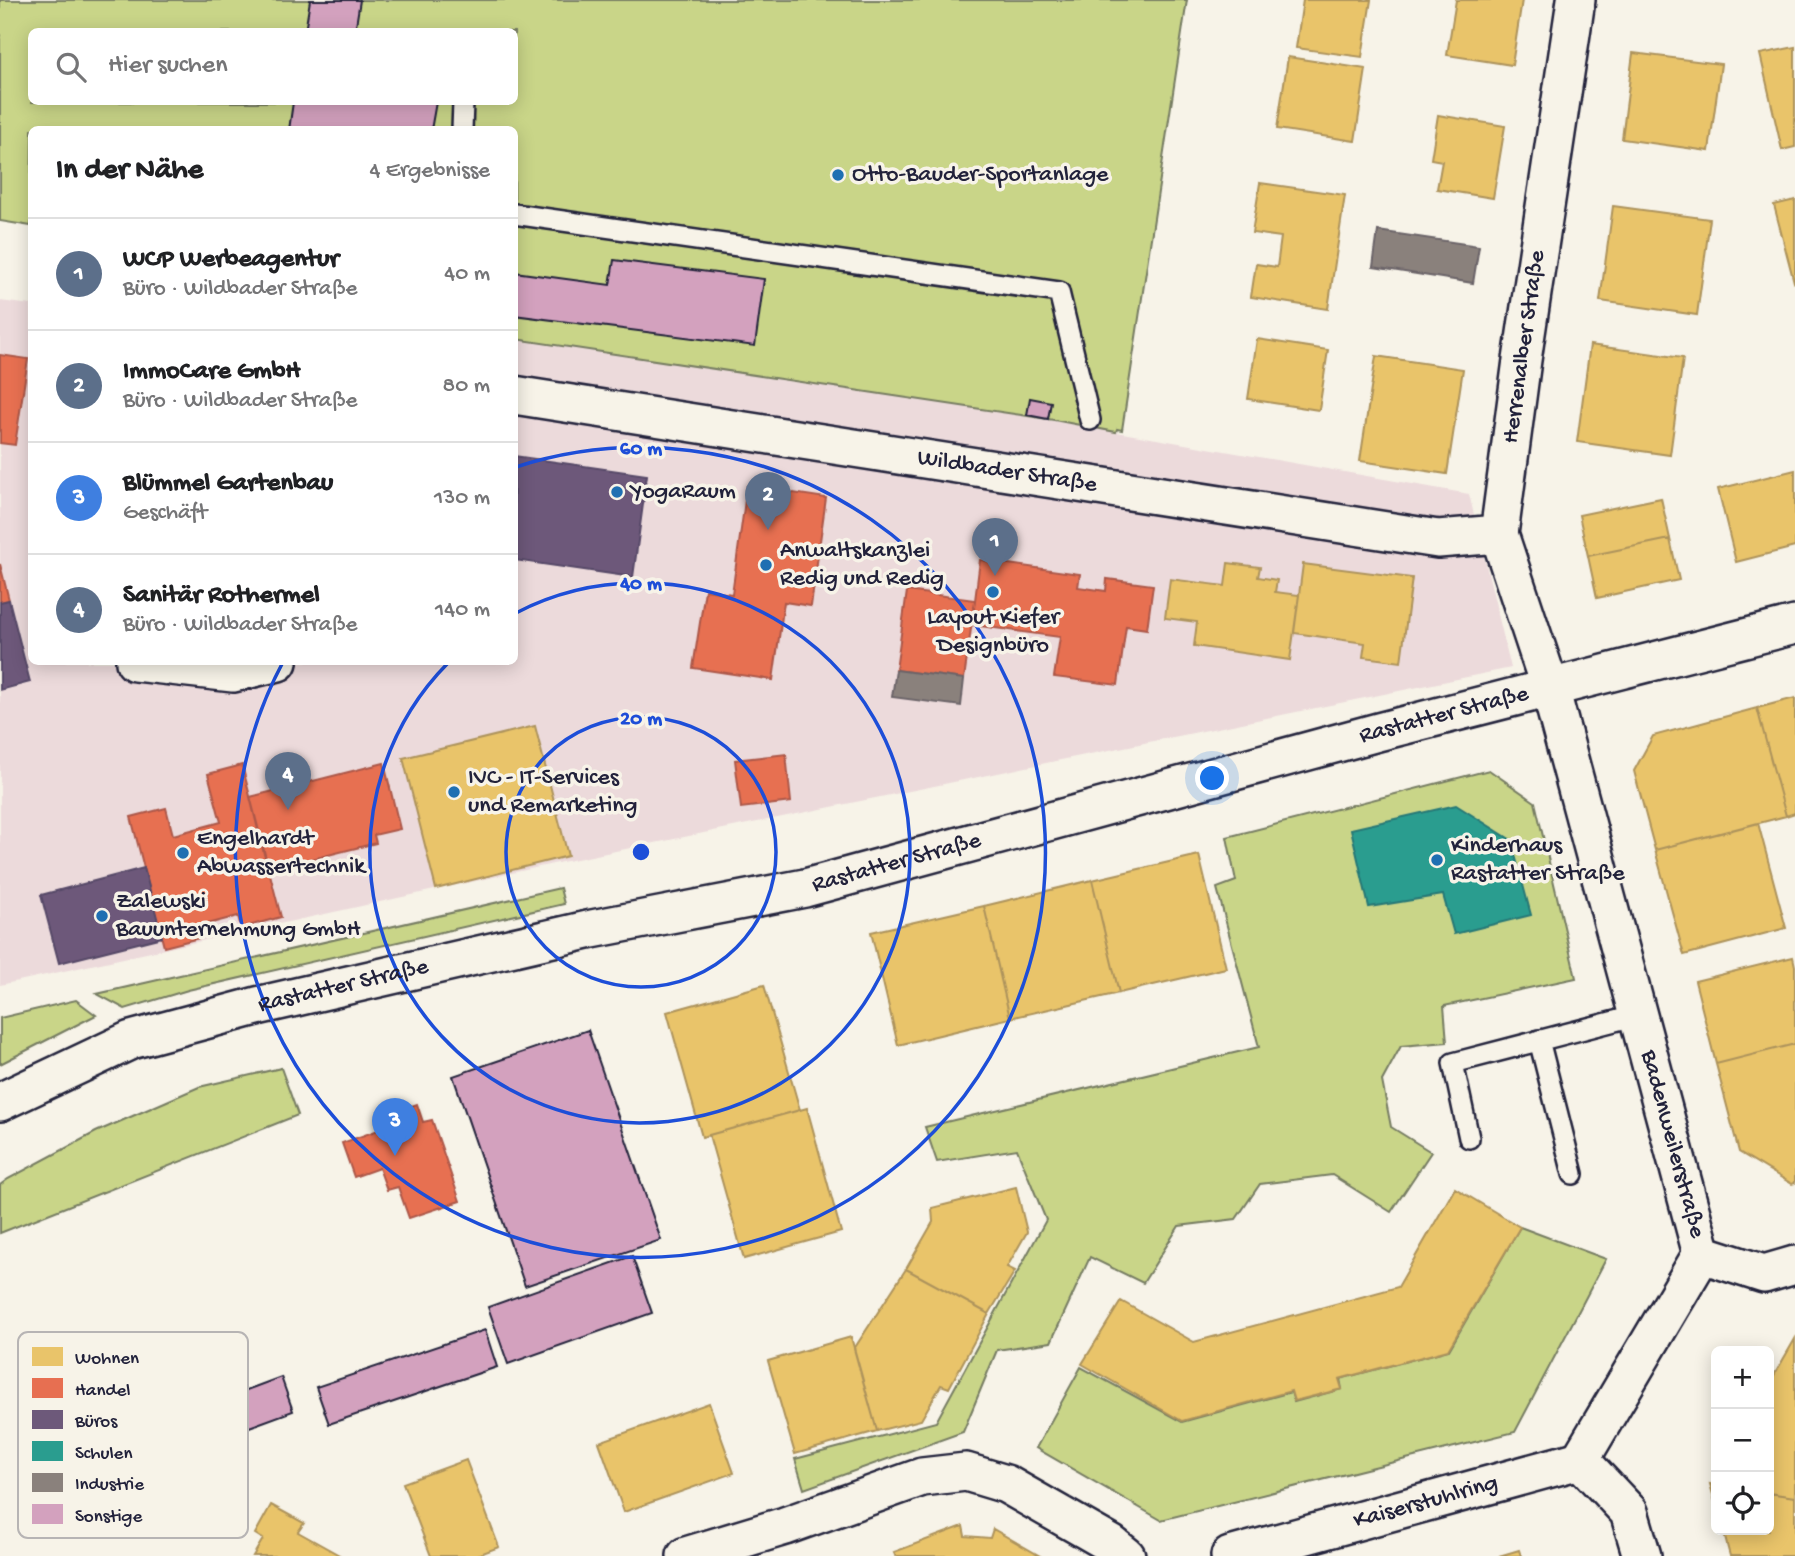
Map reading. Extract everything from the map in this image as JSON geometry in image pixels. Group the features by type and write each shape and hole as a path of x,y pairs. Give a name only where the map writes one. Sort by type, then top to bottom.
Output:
{"street":[{"name":"Herrenalber Straße","path":"1550,688 1499,534 1576,0"},
{"name":"Wildbader Straße","path":"518,396 1438,539 1499,534"},
{"name":"Rastatter Straße","path":"0,1101 131,1040 244,1010 592,929 805,888 1378,732 1795,625"},
{"path":"162,665 233,673 266,665"},
{"name":"Badenweilerstraße","path":"1550,688 1702,1254 1580,1460"},
{"path":"1702,1254 1764,1273 1795,1265"},
{"path":"1580,1460 1629,1512 1642,1556"},
{"name":"Kaiserstuhlring","path":"1230,1556 1580,1460"},
{"path":"686,1556 785,1526 922,1477 966,1472 1006,1484 1111,1544 1126,1556"}],"lane":[{"path":"462,126 463,105"},
{"path":"518,215 1059,292 1090,420"},
{"path":"1469,1139 1453,1063 1638,1016"},
{"path":"1539,1040 1573,1174"}],"shaded area":[{"path":"0,301 28,305 28,665 518,665 518,333 1054,421 1469,494 1511,668 562,862 0,985"}],"green space":[{"name":"Otto-Bauder-Sportanlage","path":"0,0 1187,0 1122,430 1117,429 1116,432 1054,420 518,339 518,126 28,126 28,226 0,221"},
{"path":"1489,770 1535,802 1576,978 1444,1006 1447,1042 1401,1046 1382,1081 1391,1127 1431,1152 1391,1212 1332,1175 1260,1184 1236,1219 1179,1226 1143,1283 1090,1257 1051,1342 997,1350 963,1432 804,1489 795,1459 936,1422 1046,1220 1017,1149 937,1162 925,1127 1259,1047 1217,888 1236,881 1227,837"},
{"path":"560,888 564,904 188,990 125,1009 97,994"},
{"path":"76,1000 96,1015 0,1064 0,1018"},
{"path":"281,1068 298,1115 0,1233 0,1185 8,1179 96,1132 199,1087"},
{"path":"1520,1227 1606,1259 1515,1432 1161,1520 1036,1448 1081,1367 1182,1422 1291,1392 1294,1402 1342,1389 1340,1379 1449,1350"}],"building: Wohnen":[{"path":"1303,0 1371,0 1362,57 1296,48"},
{"path":"1456,0 1522,0 1512,65 1447,55"},
{"path":"1795,47 1795,147 1782,150 1760,54"},
{"path":"1633,53 1721,64 1709,151 1622,139"},
{"path":"1288,57 1366,69 1355,141 1277,129"},
{"path":"1438,115 1505,126 1493,198 1437,189 1442,161 1431,159"},
{"path":"1260,183 1345,195 1328,309 1251,297 1256,264 1277,267 1281,237 1252,233"},
{"path":"1795,200 1795,281 1794,282 1774,205"},
{"path":"1613,206 1710,219 1697,315 1600,301"},
{"path":"1257,339 1328,350 1319,410 1248,399"},
{"path":"1590,345 1683,358 1670,455 1577,442"},
{"path":"1376,356 1463,369 1447,474 1360,461"},
{"path":"1795,470 1795,547 1736,562 1718,489"},
{"path":"1661,498 1670,539 1588,556 1579,515"},
{"path":"1670,539 1679,580 1597,598 1588,556"},
{"path":"1228,563 1260,567 1258,577 1277,580 1275,592 1299,595 1290,660 1194,646 1197,622 1165,618 1170,579 1225,586"},
{"path":"1303,564 1412,578 1401,662 1363,657 1365,643 1294,633"},
{"path":"1795,698 1795,813 1786,816 1757,708"},
{"path":"1757,708 1786,816 1655,850 1634,771 1653,736"},
{"path":"535,726 568,856 436,889 403,758"},
{"path":"1758,823 1786,928 1684,955 1655,850"},
{"path":"1199,855 1226,968 1119,993 1092,880"},
{"path":"1092,880 1119,993 1010,1018 984,906"},
{"path":"984,906 1010,1018 898,1045 871,932"},
{"path":"1793,957 1795,1044 1716,1064 1695,981"},
{"path":"764,985 800,1110 702,1137 667,1012"},
{"path":"1795,1044 1795,1183 1792,1184 1739,1152 1716,1064"},
{"path":"807,1108 841,1232 744,1259 709,1135"},
{"path":"1016,1187 1027,1232 1007,1267 1015,1271 989,1314 906,1269 933,1222 932,1208"},
{"path":"1455,1188 1520,1227 1448,1350 1339,1379 1342,1389 1294,1401 1291,1391 1182,1421 1082,1364 1121,1301 1194,1342 1398,1287"},
{"path":"906,1269 989,1314 949,1388 941,1385 921,1420 877,1431 854,1349"},
{"path":"851,1337 877,1431 795,1454 768,1361"},
{"path":"1795,1339 1795,1497 1774,1494 1774,1375"},
{"path":"709,1403 734,1473 624,1512 599,1442"},
{"path":"466,1460 499,1547 475,1556 431,1556 403,1483"},
{"path":"1774,1494 1795,1497 1795,1556 1730,1556 1724,1535 1774,1535"},
{"path":"271,1505 304,1523 298,1532 341,1556 253,1556 263,1539 255,1534"},
{"path":"963,1526 965,1536 990,1538 993,1529 1040,1556 896,1556 894,1552"},
{"path":"1519,1550 1521,1556 1499,1556"}],"building: Handel":[{"path":"0,355 28,359 15,445 0,443"},
{"path":"747,486 826,498 811,606 784,602 773,680 693,668 705,590 732,594"},
{"path":"980,560 1080,574 1078,587 1106,591 1107,579 1153,585 1147,629 1126,626 1118,685 1054,677 1060,637 972,625"},
{"path":"0,564 9,600 0,602"},
{"path":"907,591 975,600 964,679 896,670"},
{"path":"786,754 791,802 741,808 735,760"},
{"path":"384,763 400,829 374,835 376,843 268,870 250,797"},
{"path":"242,765 281,917 241,928 238,916 204,925 207,936 164,947 131,817 166,808 173,835 221,822 208,774"},
{"path":"417,1104 423,1122 432,1120 460,1201 409,1218 398,1187 387,1190 379,1168 354,1177 342,1143 384,1128 380,1117"}],"building: Büros":[{"path":"518,457 647,475 633,577 518,561"},
{"path":"9,600 30,682 0,690 0,602"},
{"name":"Zalewski Bauunternehmung GmbH","path":"144,868 162,937 59,963 41,895"}],"building: Schulen":[{"name":"Kinderhaus Rastatter Straße","path":"1456,805 1511,840 1531,915 1454,934 1443,895 1369,907 1351,829"}],"building: Industrie":[{"path":"1378,231 1479,246 1473,283 1373,267"},
{"path":"896,670 964,679 961,706 892,697"}],"building: Sonstige":[{"path":"310,0 360,0 356,28 306,28"},
{"path":"293,105 435,105 432,126 290,126"},
{"path":"614,260 764,279 755,346 518,316 518,273 610,285"},
{"path":"1030,398 1051,402 1048,419 1027,415"},
{"path":"588,1030 661,1240 525,1286 453,1076"},
{"path":"632,1256 652,1313 508,1364 488,1307"},
{"path":"485,1330 497,1367 329,1424 316,1387"},
{"path":"281,1377 293,1411 248,1427 248,1389"}],"place":[{"name":"Otto-Bauder-Sportanlage","path":"838,175"},
{"name":"YogaRaum","path":"617,492"},
{"name":"ImmoCare GmbH","path":"768,530"},
{"name":"Anwaltskanzlei Redig und Redig","path":"766,565"},
{"name":"WCP Werbeagentur","path":"995,576"},
{"name":"Layout Kiefer Designbüro","path":"993,592"},
{"name":"IVC - IT-Services und Remarketing","path":"454,792"},
{"name":"Sanitär Rothermel","path":"288,810"},
{"name":"Engelhardt Abwassertechnik","path":"183,853"},
{"name":"Kinderhaus Rastatter Straße","path":"1437,860"},
{"name":"Zalewski Bauunternehmung GmbH","path":"102,916"},
{"name":"Blümmel Gartenbau","path":"395,1156"}]}
